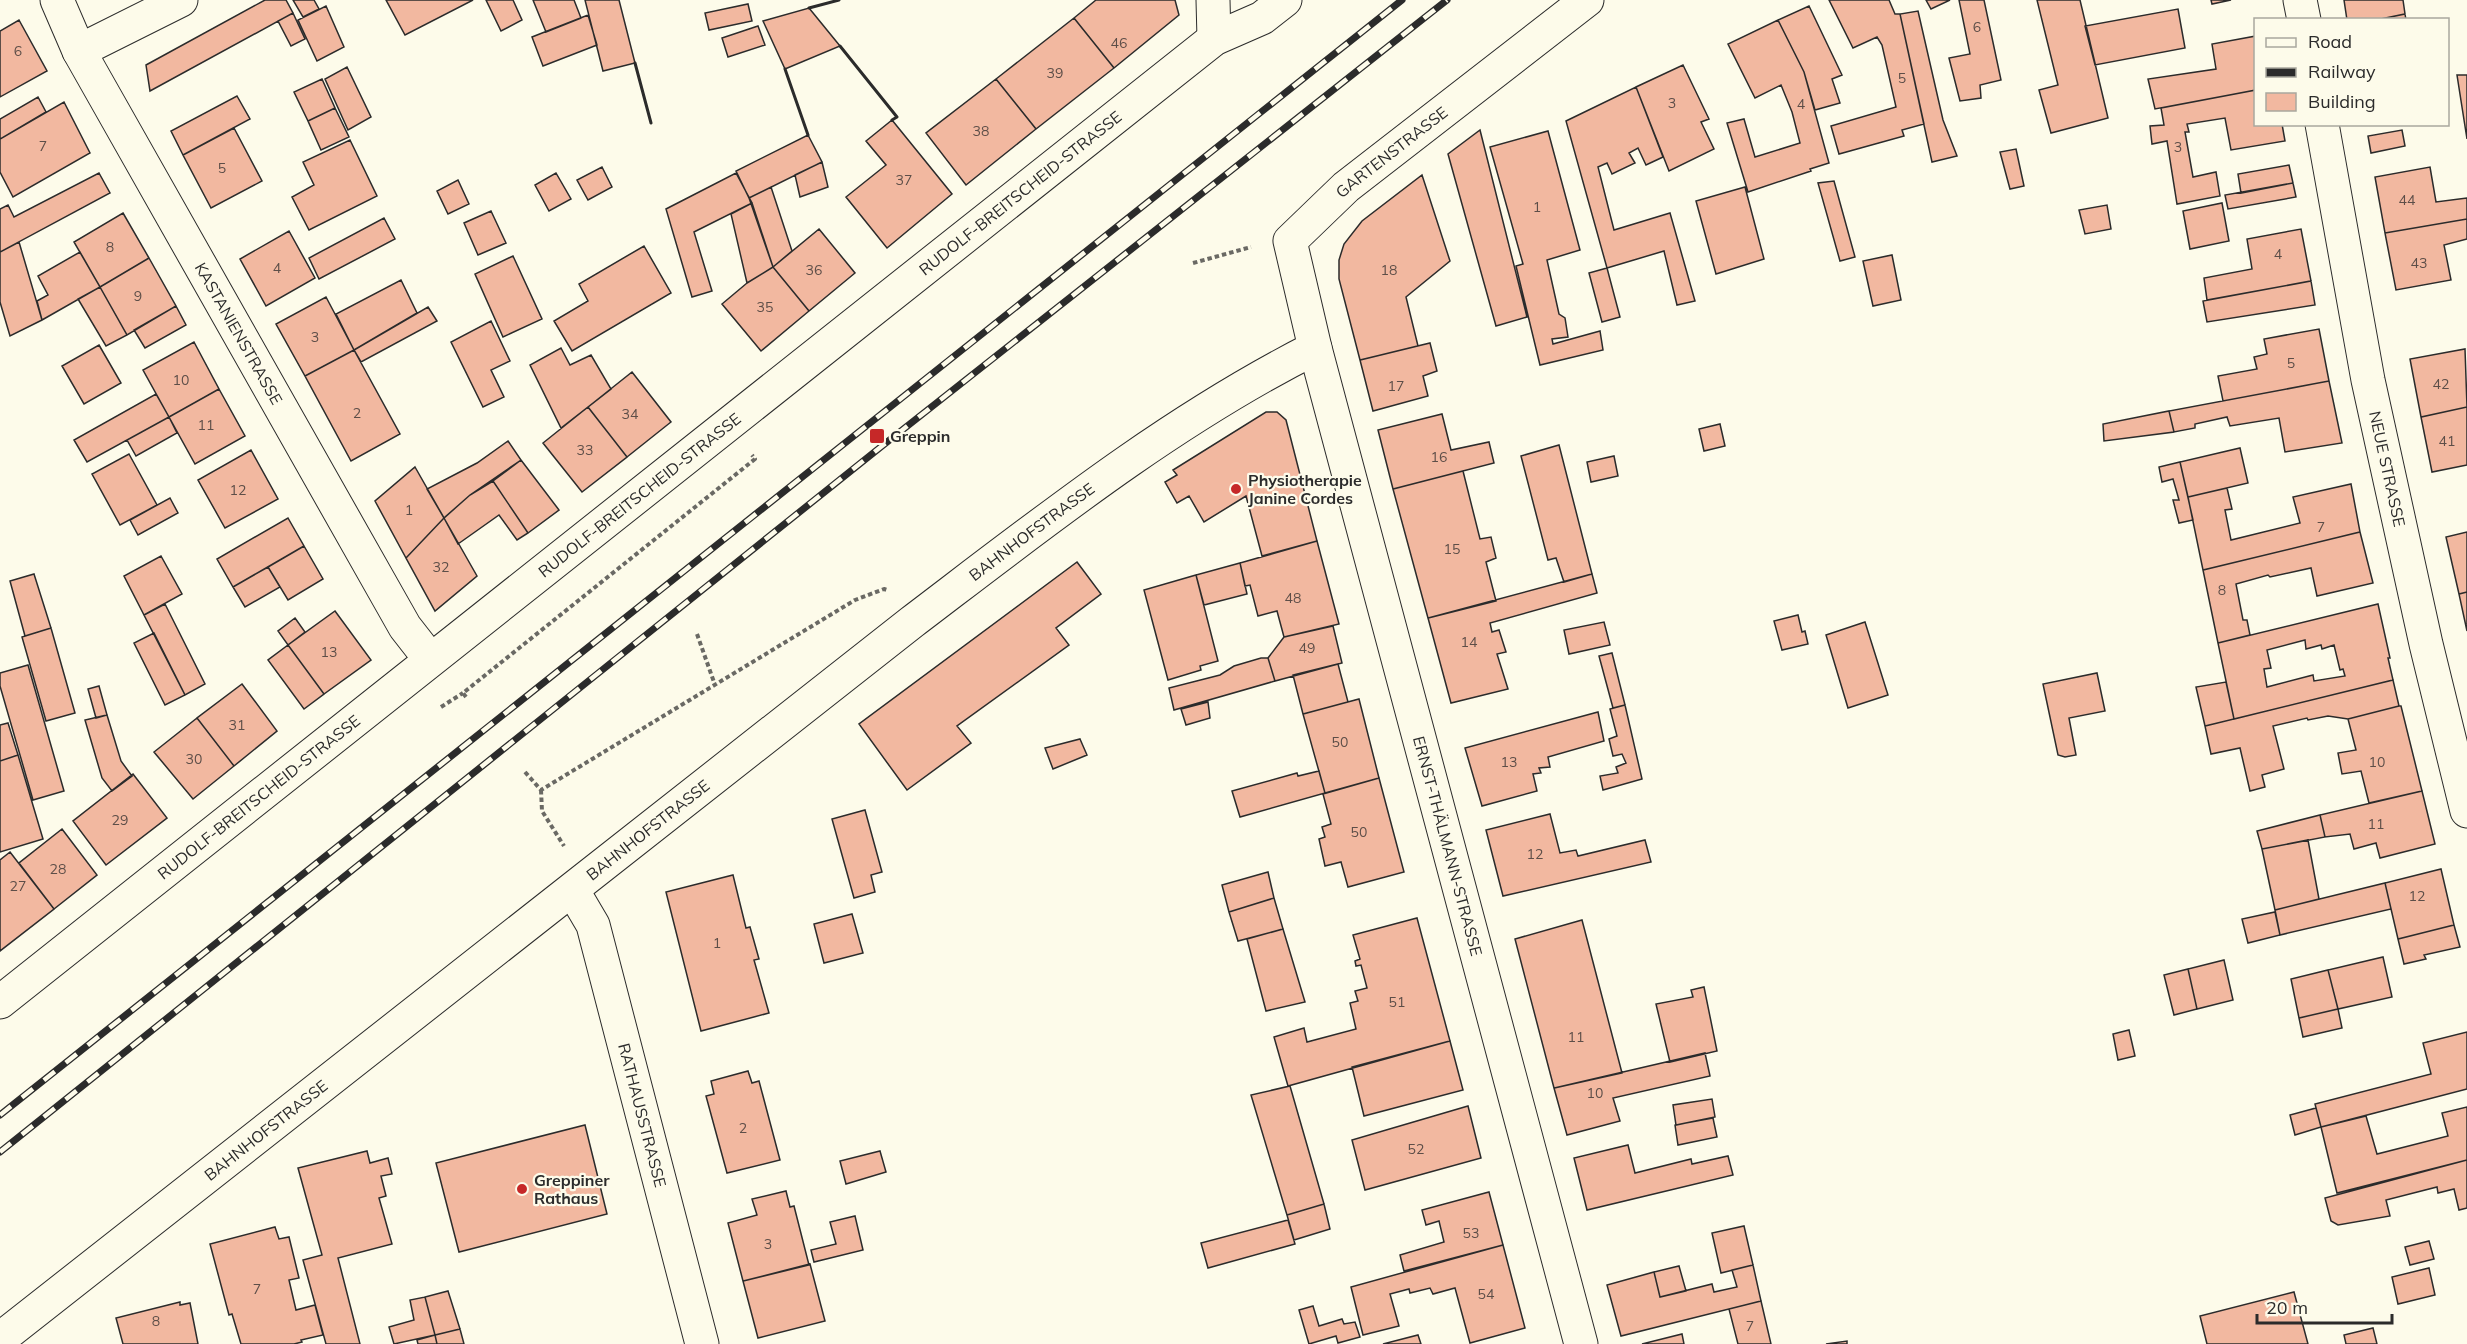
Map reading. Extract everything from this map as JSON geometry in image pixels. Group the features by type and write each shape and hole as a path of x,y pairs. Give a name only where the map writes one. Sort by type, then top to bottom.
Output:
{"street":[{"name":"KASTANIENSTRASSE","path":"57,0 79,51 405,627 430,659"},
{"path":"79,51 181,0"},
{"path":"1213,0 1214,39"},
{"name":"RUDOLF-BREITSCHEID-STRASSE","path":"0,1002 1214,39 1262,18 1285,0"},
{"name":"GARTENSTRASSE","path":"1290,241 1346,187 1587,0"},
{"path":"2300,0 2304,18"},
{"name":"NEUE STRASSE","path":"2322,126 2368,380 2426,644 2467,811"},
{"path":"1290,241 1315,348"},
{"name":"BAHNHOFSTRASSE","path":"0,1340 912,622 1095,484 1273,369 1315,348"},
{"name":"ERNST-THÄLMANN-STRASSE","path":"1315,348 1581,1344"},
{"name":"RATHAUSSTRASSE","path":"573,891 593,925 702,1344"}],"path":[{"path":"1193,263 1251,247 1290,241"},
{"path":"541,790 855,600 884,589 892,595 912,622"},
{"path":"697,634 715,685"},
{"path":"525,772 541,790 542,812 563,842"}],"building":[{"path":"265,0 286,0 293,13 150,91 146,65"},
{"path":"293,0 314,0 319,9 303,17"},
{"path":"386,0 473,0 405,35"},
{"path":"486,0 513,0 522,20 501,31"},
{"path":"533,0 574,0 581,18 546,32"},
{"path":"585,0 619,0 635,63 603,71"},
{"path":"1096,0 1175,0 1179,15 1114,68 1074,18"},
{"path":"1829,0 1889,0 1895,14 1900,14 1924,124 1902,130 1904,136 1839,154 1831,126 1896,107 1882,45 1877,37 1853,48"},
{"path":"1926,0 1950,0 1931,9"},
{"path":"1959,0 1984,0 2001,80 1980,85 1981,98 1960,101 1949,58 1970,54"},
{"path":"2037,0 2080,0 2108,118 2051,133 2039,90 2058,85"},
{"path":"2211,0 2231,0 2212,4"},
{"path":"2344,0 2403,0 2405,14 2386,18 2347,18"},
{"path":"748,4 752,21 709,30 705,13"},
{"path":"326,6 344,47 317,61 298,20"},
{"path":"1809,6 1842,75 1832,79 1840,103 1815,110 1804,72 1778,20"},
{"path":"809,8 840,46 785,69 763,21"},
{"path":"2178,9 2185,48 2095,65 2085,26"},
{"path":"1918,11 1943,120 1957,156 1932,162 1900,14"},
{"path":"293,13 305,39 291,46 278,21"},
{"path":"2405,14 2406,18 2386,18"},
{"path":"588,15 597,45 543,66 532,37"},
{"path":"1074,18 1114,68 1036,129 996,79"},
{"path":"19,20 47,71 0,97 0,31"},
{"path":"1778,20 1804,72 1829,163 1748,192 1727,123 1744,119 1755,157 1800,143 1792,112 1781,85 1755,98 1728,44"},
{"path":"758,26 765,45 728,57 722,38"},
{"path":"2254,36 2254,90 2155,109 2148,79 2216,69 2212,44"},
{"path":"1683,65 1709,119 1701,122 1714,149 1669,171 1636,87"},
{"path":"347,67 371,117 348,130 325,79"},
{"path":"2457,75 2467,75 2467,139"},
{"path":"322,79 335,108 308,121 294,92"},
{"path":"996,79 1036,129 966,185 926,133"},
{"path":"1636,87 1663,157 1646,165 1638,148 1629,153 1635,163 1612,174 1607,163 1598,167 1614,230 1670,213 1695,301 1677,305 1664,251 1607,268 1566,121"},
{"path":"2254,90 2254,126 2282,126 2285,141 2231,150 2225,118 2187,124 2189,132 2185,132 2193,177 2216,172 2220,196 2177,204 2167,141 2152,144 2150,126 2164,125 2161,108"},
{"path":"237,96 250,119 183,155 171,131"},
{"path":"38,97 46,112 0,139 0,119"},
{"path":"64,102 90,153 13,197 0,172 0,139"},
{"path":"335,108 349,137 321,150 308,121"},
{"path":"892,120 952,194 887,248 846,197 886,165 866,141"},
{"path":"234,128 262,181 211,208 183,155"},
{"path":"1480,130 1527,317 1496,326 1448,154"},
{"path":"2402,130 2405,146 2371,153 2368,136"},
{"path":"1548,131 1580,250 1547,260 1559,314 1565,318 1568,337 1552,339 1553,344 1600,331 1603,350 1540,365 1516,266 1523,264 1490,147"},
{"path":"808,135 822,162 749,198 736,171"},
{"path":"350,140 377,196 309,230 292,197 314,185 303,162"},
{"path":"2016,149 2024,186 2010,189 2000,152"},
{"path":"822,162 828,187 800,197 795,175"},
{"path":"2289,165 2293,183 2241,193 2238,174"},
{"path":"602,167 612,187 588,200 577,180"},
{"path":"2430,167 2436,202 2467,198 2467,219 2385,233 2375,177"},
{"path":"99,173 110,193 0,252 0,209 8,205 14,217"},
{"path":"556,173 571,199 549,211 535,185"},
{"path":"736,173 752,203 694,232 712,291 692,297 666,209"},
{"path":"1422,175 1450,261 1406,297 1418,346 1360,360 1339,279 1339,260 1344,244 1362,221"},
{"path":"458,180 469,204 448,214 437,191"},
{"path":"1834,181 1855,257 1840,261 1818,183"},
{"path":"2293,183 2296,197 2228,209 2225,195"},
{"path":"771,187 792,251 773,267 749,198"},
{"path":"1745,187 1764,259 1716,274 1696,201"},
{"path":"752,203 773,267 747,283 731,214"},
{"path":"2222,203 2229,241 2190,249 2183,211"},
{"path":"2107,205 2111,229 2085,234 2079,210"},
{"path":"491,211 506,243 478,255 464,223"},
{"path":"123,213 149,258 100,287 74,242"},
{"path":"384,218 395,239 319,279 309,258"},
{"path":"2467,219 2467,239 2444,245 2451,280 2396,290 2385,233"},
{"path":"819,229 855,273 809,311 773,267"},
{"path":"2301,229 2311,281 2207,300 2204,278 2252,269 2247,239"},
{"path":"289,231 315,278 266,306 240,259"},
{"path":"19,242 42,320 10,336 0,302 0,252"},
{"path":"644,246 671,293 572,351 554,321 588,301 579,284"},
{"path":"80,252 100,287 42,320 37,301 48,295 38,276"},
{"path":"1892,255 1901,300 1873,306 1863,261"},
{"path":"513,256 542,319 503,337 475,274"},
{"path":"149,258 176,306 127,335 100,287"},
{"path":"773,267 809,311 761,351 722,304 747,283"},
{"path":"1607,268 1620,317 1602,322 1589,273"},
{"path":"401,280 417,313 354,350 336,314"},
{"path":"2311,281 2315,305 2207,322 2203,301"},
{"path":"100,287 127,335 106,346 78,299"},
{"path":"326,297 354,350 305,376 276,324"},
{"path":"176,306 186,325 145,348 134,330"},
{"path":"428,307 437,321 361,362 354,350"},
{"path":"491,321 510,361 491,370 504,397 483,407 451,342"},
{"path":"2319,329 2329,381 2223,401 2218,376 2257,369 2254,357 2267,354 2264,339"},
{"path":"194,342 219,389 169,417 143,370"},
{"path":"1430,343 1437,371 1423,376 1428,396 1373,411 1360,360"},
{"path":"99,345 121,383 84,404 62,366"},
{"path":"561,348 570,365 591,355 611,389 561,428 530,365"},
{"path":"2465,349 2467,407 2421,417 2410,359"},
{"path":"354,350 400,434 351,461 305,376"},
{"path":"632,372 671,422 627,457 588,407"},
{"path":"2329,381 2342,443 2285,452 2279,418 2230,426 2227,417 2195,424 2195,428 2174,432 2169,411"},
{"path":"219,389 245,436 195,464 169,417"},
{"path":"156,394 169,417 87,462 74,440"},
{"path":"588,407 627,457 582,492 543,443"},
{"path":"2467,407 2467,465 2432,472 2421,417"},
{"path":"2169,411 2174,432 2104,441 2103,424"},
{"name":"Physiotherapie Janine Cordes","path":"1266,412 1277,412 1286,420 1317,541 1262,556 1246,496 1204,522 1189,496 1177,503 1165,482 1177,475 1173,470"},
{"path":"1442,414 1451,450 1489,442 1494,463 1393,489 1378,430"},
{"path":"169,417 177,433 136,456 127,440"},
{"path":"1720,424 1725,446 1704,451 1699,429"},
{"path":"508,441 521,460 470,495 444,518 427,489 477,463"},
{"path":"1559,445 1592,574 1564,582 1556,558 1548,560 1521,456"},
{"path":"2240,448 2248,483 2188,497 2180,462"},
{"path":"251,450 278,499 225,528 198,480"},
{"path":"129,454 157,505 120,525 92,474"},
{"path":"1614,456 1618,476 1591,482 1587,462"},
{"path":"521,460 559,510 528,533 493,481"},
{"path":"2180,462 2193,520 2179,523 2173,500 2179,500 2173,479 2162,482 2159,467"},
{"path":"415,467 444,518 406,558 375,501"},
{"path":"1463,471 1480,539 1491,537 1496,558 1486,562 1496,601 1428,618 1393,489"},
{"path":"493,481 528,533 517,540 499,515 458,544 444,518 470,495"},
{"path":"2351,484 2360,532 2203,570 2188,497 2227,488 2232,509 2225,510 2231,540 2300,523 2293,497"},
{"path":"170,498 178,513 138,535 130,520"},
{"path":"288,518 304,546 233,587 217,559"},
{"path":"444,518 477,576 435,611 406,558"},
{"path":"2360,532 2373,583 2317,596 2311,568 2270,577 2268,575 2236,584 2243,620 2247,620 2250,635 2218,643 2203,570"},
{"path":"2467,532 2467,592 2459,594 2446,537"},
{"path":"1317,541 1339,624 1284,637 1277,611 1258,616 1250,585 1245,586 1240,563"},
{"path":"304,546 323,579 288,600 268,567"},
{"path":"161,556 182,594 144,615 124,576"},
{"path":"1077,562 1101,594 1056,628 1069,645 957,726 971,743 907,790 859,724"},
{"path":"1240,563 1247,594 1204,605 1196,575"},
{"path":"268,567 280,587 245,607 233,587"},
{"path":"34,574 51,628 25,636 10,581"},
{"path":"1592,574 1597,593 1490,623 1492,632 1499,630 1506,652 1497,654 1508,689 1451,703 1428,618"},
{"path":"1196,575 1218,661 1200,666 1201,670 1168,680 1144,590"},
{"path":"2467,592 2467,631 2459,594"},
{"path":"165,604 205,684 185,695 144,615"},
{"path":"2378,604 2393,680 2234,719 2218,643","holes":["2305,640 2306,649 2321,645 2322,649 2334,645 2340,670 2343,669 2345,676 2314,681 2313,675 2267,687 2264,669 2271,668 2267,650"]},
{"path":"335,611 371,660 324,694 288,645"},
{"path":"1798,615 1808,644 1782,650 1774,621"},
{"path":"295,618 305,632 288,645 278,631"},
{"path":"1604,622 1610,645 1569,654 1564,630"},
{"path":"1865,622 1888,695 1848,708 1826,635"},
{"path":"1333,626 1342,663 1275,681 1268,658 1284,637"},
{"path":"51,628 75,713 46,721 22,637"},
{"path":"154,633 185,695 165,705 134,643"},
{"path":"288,645 324,694 304,709 268,660"},
{"path":"1612,653 1625,705 1613,708 1599,656"},
{"path":"1268,658 1275,681 1174,710 1169,688 1220,675 1234,666"},
{"path":"1338,664 1348,702 1303,714 1293,675"},
{"path":"28,665 64,791 33,800 0,686 0,673"},
{"path":"2097,673 2105,711 2069,718 2076,755 2065,757 2058,755 2043,684"},
{"path":"2393,680 2399,706 2348,719 2328,716 2273,726 2284,769 2262,775 2265,787 2250,791 2240,748 2211,754 2205,726"},
{"path":"2226,682 2234,719 2205,726 2196,687"},
{"path":"242,684 277,731 234,766 197,718"},
{"path":"99,686 107,715 96,718 88,689"},
{"path":"1359,699 1379,778 1325,793 1303,714"},
{"path":"1208,702 1210,718 1186,725 1181,709"},
{"path":"1625,705 1642,779 1603,790 1600,776 1618,773 1616,767 1626,763 1622,754 1613,756 1609,739 1617,736 1610,709"},
{"path":"2401,706 2422,791 2369,803 2361,771 2342,774 2338,753 2356,750 2348,719"},
{"path":"1598,712 1604,741 1548,757 1550,767 1539,768 1541,773 1533,774 1537,791 1482,806 1465,748"},
{"path":"107,715 121,761 132,776 112,791 102,778 85,720"},
{"path":"197,718 234,766 193,799 154,752"},
{"path":"8,723 18,755 0,761 0,725"},
{"path":"1080,739 1087,755 1053,769 1045,748"},
{"path":"18,755 43,839 0,852 0,761"},
{"path":"1319,771 1325,793 1240,817 1232,791 1297,773 1298,776"},
{"path":"133,774 167,818 106,865 73,821"},
{"path":"1379,778 1404,872 1348,887 1341,862 1325,866 1319,839 1325,837 1322,827 1331,824 1323,794"},
{"path":"2422,791 2435,844 2380,858 2376,843 2354,849 2350,834 2325,837 2320,815"},
{"path":"865,810 882,872 871,875 875,892 854,898 832,819"},
{"path":"1550,814 1560,853 1576,850 1578,856 1645,840 1651,862 1503,896 1486,830"},
{"path":"2320,815 2325,837 2262,849 2257,831"},
{"path":"62,829 97,875 54,909 19,863"},
{"path":"2308,840 2319,899 2275,910 2262,849"},
{"path":"10,852 54,909 0,951 0,860"},
{"path":"2441,869 2454,925 2398,939 2385,883"},
{"path":"1268,872 1274,898 1229,912 1222,885"},
{"path":"733,875 746,928 750,927 759,959 754,960 769,1013 701,1031 666,892"},
{"path":"2385,883 2391,909 2280,935 2275,910"},
{"path":"1274,898 1283,929 1238,941 1229,912"},
{"path":"2275,912 2280,935 2248,943 2242,919"},
{"path":"852,914 863,953 824,963 814,924"},
{"path":"1417,918 1450,1041 1288,1086 1274,1037 1304,1028 1307,1042 1356,1029 1350,1003 1358,1001 1355,991 1367,988 1361,965 1356,966 1355,961 1360,959 1353,935"},
{"path":"1582,920 1622,1073 1554,1088 1515,939"},
{"path":"2454,925 2460,947 2424,955 2426,959 2404,964 2398,939"},
{"path":"1283,929 1305,1002 1266,1011 1247,939"},
{"path":"2383,957 2392,997 2338,1009 2328,970"},
{"path":"2224,960 2233,1000 2197,1009 2188,969"},
{"path":"2188,969 2197,1009 2174,1015 2164,975"},
{"path":"2328,970 2338,1009 2299,1018 2291,979"},
{"path":"1704,987 1717,1051 1670,1062 1656,1004 1693,997 1691,990"},
{"path":"2338,1009 2342,1028 2303,1037 2299,1018"},
{"path":"2129,1030 2135,1056 2118,1060 2113,1034"},
{"path":"2467,1032 2467,1089 2321,1127 2315,1104 2431,1074 2423,1043"},
{"path":"1450,1041 1463,1090 1364,1116 1352,1067"},
{"path":"1705,1053 1710,1076 1613,1098 1620,1121 1567,1135 1554,1088"},
{"path":"748,1071 752,1083 759,1081 780,1160 727,1173 706,1096 714,1094 711,1081"},
{"path":"1290,1086 1324,1204 1287,1215 1251,1095"},
{"path":"1712,1099 1715,1117 1676,1125 1673,1105"},
{"path":"1468,1106 1481,1158 1365,1190 1352,1140"},
{"path":"2467,1107 2467,1160 2337,1193 2321,1127 2366,1116 2377,1154 2448,1136 2442,1113"},
{"path":"2316,1108 2321,1127 2295,1135 2290,1115"},
{"path":"1713,1118 1717,1137 1678,1145 1675,1125"},
{"name":"Greppiner Rathaus","path":"585,1125 607,1214 459,1252 436,1163"},
{"path":"1628,1145 1635,1173 1691,1159 1692,1164 1728,1156 1733,1175 1587,1210 1574,1158"},
{"path":"367,1151 370,1163 388,1158 392,1174 381,1176 386,1196 379,1198 392,1244 338,1258 360,1344 326,1344 303,1260 322,1255 298,1168"},
{"path":"880,1151 886,1172 846,1184 840,1161"},
{"path":"2467,1160 2467,1208 2459,1210 2454,1189 2438,1193 2437,1187 2386,1200 2390,1216 2338,1225 2331,1221 2325,1198"},
{"path":"786,1191 790,1207 794,1206 809,1265 743,1281 728,1223 757,1215 752,1199"},
{"path":"1489,1192 1503,1245 1404,1271 1400,1255 1444,1242 1439,1221 1426,1225 1422,1210"},
{"path":"1324,1204 1330,1229 1294,1240 1287,1215"},
{"path":"855,1216 863,1250 814,1262 811,1250 836,1244 830,1222"},
{"path":"1288,1220 1295,1244 1208,1268 1201,1243"},
{"path":"1744,1226 1753,1265 1721,1273 1712,1233"},
{"path":"275,1227 279,1239 289,1237 299,1278 289,1280 296,1310 315,1305 323,1335 294,1344 241,1344 232,1314 229,1315 210,1244"},
{"path":"2429,1241 2434,1259 2410,1265 2405,1247"},
{"path":"1503,1245 1525,1328 1470,1343 1455,1288 1433,1294 1430,1288 1410,1293 1409,1289 1390,1294 1399,1326 1363,1335 1351,1287"},
{"path":"810,1264 825,1321 758,1338 743,1281"},
{"path":"1753,1265 1761,1301 1621,1336 1607,1285 1654,1272 1660,1297 1712,1284 1714,1292 1737,1287 1732,1270"},
{"path":"1679,1266 1686,1291 1660,1297 1654,1272"},
{"path":"2429,1268 2435,1295 2398,1304 2392,1277"},
{"path":"448,1291 460,1329 435,1335 425,1297"},
{"path":"2294,1292 2308,1344 2207,1344 2200,1316"},
{"path":"425,1297 435,1335 394,1344 389,1327 414,1320 410,1300"},
{"path":"1761,1301 1771,1344 1738,1344 1729,1309"},
{"path":"180,1302 180,1305 190,1303 198,1344 123,1344 116,1318"},
{"path":"1313,1306 1319,1326 1342,1319 1344,1324 1355,1322 1360,1337 1338,1343 1336,1336 1309,1344 1299,1310"},
{"path":"2373,1328 2377,1344 2346,1344 2344,1335"},
{"path":"460,1329 464,1344 437,1344 435,1335"},
{"path":"1682,1334 1684,1344 1642,1344"},
{"path":"435,1335 437,1344 418,1344 417,1340"},
{"path":"1418,1335 1421,1344 1383,1344"},
{"path":"1847,1341 1847,1344 1826,1344"}],"railway":[{"path":"0,1115 1402,0"},
{"path":"0,1152 882,446 1447,0"}],"wall":[{"path":"809,8 839,0"},
{"path":"840,46 897,117 892,120"},
{"path":"635,63 651,123"},
{"path":"785,69 808,135"}],"place":[{"name":"Greppin","path":"877,436"},
{"name":"Physiotherapie Janine Cordes","path":"1236,489"},
{"name":"Greppiner Rathaus","path":"522,1189"}]}
